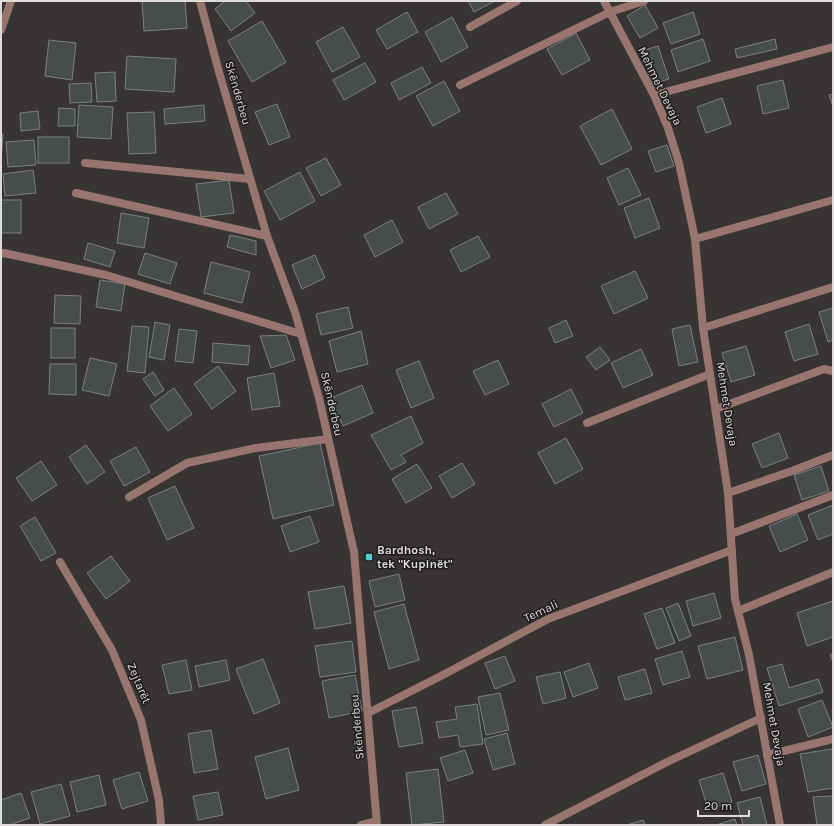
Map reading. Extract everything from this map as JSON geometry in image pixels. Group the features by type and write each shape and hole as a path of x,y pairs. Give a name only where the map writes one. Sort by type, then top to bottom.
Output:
{"street":[{"path":"1,30 11,1"},
{"name":"Skënderbeu","path":"200,1 267,236 295,312 319,398 354,552 377,823"},
{"path":"470,27 517,1"},
{"name":"Mehmet Devaja","path":"604,1 654,95 668,128 679,163 695,239 703,328 728,493 735,599 749,655 780,825"},
{"path":"460,85 610,12 644,1"},
{"path":"654,95 833,47"},
{"path":"85,163 250,179"},
{"path":"76,192 267,236"},
{"path":"695,239 833,200"},
{"path":"1,254 4,253 106,275 301,334"},
{"path":"703,328 833,287"},
{"path":"716,409 824,369 833,371"},
{"path":"587,423 710,374"},
{"path":"129,497 187,463 256,448 328,439"},
{"path":"728,493 833,455"},
{"path":"731,534 833,495"},
{"name":"Temali","path":"368,713 548,619 732,550"},
{"name":"Zejtarët","path":"60,562 112,650 141,720 159,800 161,825"},
{"path":"738,611 833,572"},
{"path":"545,825 669,761 761,718"},
{"path":"767,755 833,739"},
{"path":"361,825 377,823"}],"building":[{"path":"142,1 185,1 187,28 144,31"},
{"path":"225,1 246,1 255,13 231,31 215,9"},
{"path":"468,1 495,1 474,12"},
{"path":"645,5 658,28 640,38 627,16"},
{"path":"407,12 418,32 387,49 376,30"},
{"path":"693,12 700,34 671,44 663,23"},
{"path":"452,17 468,47 441,62 425,32"},
{"path":"262,21 286,62 252,82 228,41"},
{"path":"343,27 360,57 332,72 316,42"},
{"path":"576,33 590,60 562,75 547,49"},
{"path":"703,39 710,61 678,72 671,50"},
{"path":"775,39 777,49 737,58 735,49"},
{"path":"49,40 76,43 72,80 45,76"},
{"path":"658,46 669,79 652,84 641,51"},
{"path":"127,56 176,59 174,92 125,89"},
{"path":"365,63 376,82 344,100 333,80"},
{"path":"422,67 431,83 399,100 391,83"},
{"path":"115,72 116,101 97,102 95,73"},
{"path":"783,80 789,108 763,114 757,86"},
{"path":"444,81 460,111 433,126 416,96"},
{"path":"91,83 92,102 70,103 69,84"},
{"path":"833,94 833,106 829,95"},
{"path":"722,98 731,124 706,133 697,107"},
{"path":"277,104 290,137 269,145 255,112"},
{"path":"79,105 113,107 111,139 77,137"},
{"path":"204,105 205,121 165,124 164,109"},
{"path":"59,108 75,109 75,126 58,126"},
{"path":"612,109 632,149 601,165 580,126"},
{"path":"38,111 40,129 21,131 20,113"},
{"path":"154,112 156,153 129,154 127,113"},
{"path":"1,134 3,134 1,160"},
{"path":"38,137 69,137 69,163 38,163"},
{"path":"34,140 36,165 8,167 6,142"},
{"path":"667,145 674,166 656,172 648,151"},
{"path":"326,158 341,185 321,196 306,168"},
{"path":"628,168 641,195 619,205 607,178"},
{"path":"33,170 36,193 5,196 3,174"},
{"path":"300,172 315,201 280,220 264,191"},
{"path":"229,180 234,213 201,217 196,184"},
{"path":"446,193 458,214 429,229 418,207"},
{"path":"649,198 660,228 635,238 624,208"},
{"path":"1,200 21,200 21,233 1,233"},
{"path":"121,213 149,218 144,248 117,243"},
{"path":"392,220 403,242 375,257 364,235"},
{"path":"230,235 256,241 256,255 227,247"},
{"path":"478,236 490,257 461,272 450,250"},
{"path":"88,243 115,251 110,267 84,259"},
{"path":"145,253 177,263 170,284 138,274"},
{"path":"315,255 325,278 302,289 292,265"},
{"path":"211,262 250,272 242,303 204,293"},
{"path":"635,271 648,298 614,314 601,286"},
{"path":"100,280 125,284 121,311 96,307"},
{"path":"55,295 81,296 80,324 54,323"},
{"path":"348,307 353,328 321,335 316,314"},
{"path":"833,308 833,340 828,342 819,312"},
{"path":"566,320 573,336 555,343 549,328"},
{"path":"155,322 170,325 164,360 149,357"},
{"path":"809,324 818,354 794,361 785,332"},
{"path":"690,325 698,362 679,366 672,329"},
{"path":"132,326 149,327 145,373 127,371"},
{"path":"51,328 75,328 75,358 51,358"},
{"path":"179,329 197,331 193,363 175,361"},
{"path":"361,331 368,364 337,372 329,341"},
{"path":"286,335 295,360 271,368 260,336"},
{"path":"213,343 250,346 248,365 212,362"},
{"path":"746,346 755,375 731,382 722,353"},
{"path":"600,347 610,360 596,370 586,357"},
{"path":"641,349 653,375 623,388 611,363"},
{"path":"90,358 117,364 109,396 82,390"},
{"path":"498,360 509,384 485,395 473,371"},
{"path":"419,361 434,398 411,408 396,370"},
{"path":"50,364 76,364 76,395 49,394"},
{"path":"218,366 236,391 212,409 194,384"},
{"path":"153,372 164,390 155,396 143,379"},
{"path":"274,373 280,406 252,410 247,378"},
{"path":"362,385 373,413 343,426 331,398"},
{"path":"174,388 192,414 168,431 150,406"},
{"path":"571,389 583,413 554,427 542,404"},
{"path":"411,416 423,443 401,455 406,462 391,470 371,435"},
{"path":"779,433 788,458 762,468 752,444"},
{"path":"566,438 583,469 555,484 538,453"},
{"path":"320,443 334,505 273,519 259,456"},
{"path":"86,445 105,472 87,484 69,457"},
{"path":"136,447 150,472 124,486 110,461"},
{"path":"41,461 57,485 32,501 16,478"},
{"path":"462,463 475,484 452,498 439,476"},
{"path":"417,464 432,488 406,503 392,479"},
{"path":"821,466 829,491 802,500 794,475"},
{"path":"175,486 194,528 167,540 148,498"},
{"path":"833,505 833,534 818,540 808,515"},
{"path":"797,514 808,540 780,552 769,526"},
{"path":"310,516 319,542 290,552 281,526"},
{"path":"35,517 56,553 41,561 20,526"},
{"path":"111,556 130,581 106,599 87,573"},
{"path":"399,574 405,600 375,607 369,581"},
{"path":"344,586 351,623 315,629 308,592"},
{"path":"714,593 721,618 693,626 686,601"},
{"path":"833,601 833,637 807,646 797,613"},
{"path":"678,603 691,636 679,641 666,608"},
{"path":"404,604 419,660 389,669 374,612"},
{"path":"662,608 675,643 657,649 644,614"},
{"path":"735,637 743,670 707,679 698,646"},
{"path":"352,641 356,672 320,677 315,646"},
{"path":"682,651 690,677 663,685 655,659"},
{"path":"833,653 833,662 830,655"},
{"path":"505,656 515,681 495,689 485,663"},
{"path":"263,659 280,703 254,714 236,669"},
{"path":"186,660 192,690 169,694 162,665"},
{"path":"226,660 230,680 199,687 195,666"},
{"path":"589,663 598,688 573,697 564,672"},
{"path":"782,664 789,688 818,679 823,692 779,706 767,668"},
{"path":"645,669 652,693 625,700 618,677"},
{"path":"560,672 566,698 543,704 536,677"},
{"path":"355,675 362,711 329,718 322,681"},
{"path":"500,693 509,730 486,735 478,697"},
{"path":"822,700 833,727 808,737 798,709"},
{"path":"477,704 483,744 460,747 458,735 439,738 436,722 457,719 455,707"},
{"path":"416,707 423,743 399,747 392,711"},
{"path":"211,730 218,769 194,773 188,734"},
{"path":"507,733 515,764 493,770 484,739"},
{"path":"288,748 299,790 266,799 255,757"},
{"path":"832,749 833,788 808,792 800,754"},
{"path":"465,750 473,773 448,781 440,758"},
{"path":"758,755 766,784 742,791 733,762"},
{"path":"438,769 444,822 412,825 406,773"},
{"path":"139,772 148,801 122,809 113,780"},
{"path":"723,773 732,802 708,809 699,780"},
{"path":"99,775 106,805 77,812 70,782"},
{"path":"61,784 70,816 40,824 31,792"},
{"path":"218,792 223,815 198,820 193,796"},
{"path":"21,793 30,818 9,825 1,825 1,800"},
{"path":"833,796 833,825 817,825 813,797"},
{"path":"760,797 767,825 743,825 737,803"},
{"path":"735,819 737,825 716,825"},
{"path":"643,820 645,825 627,825"}],"place":[{"name":"Bardhosh, tek \"Kupinët\"","path":"369,557"}]}
